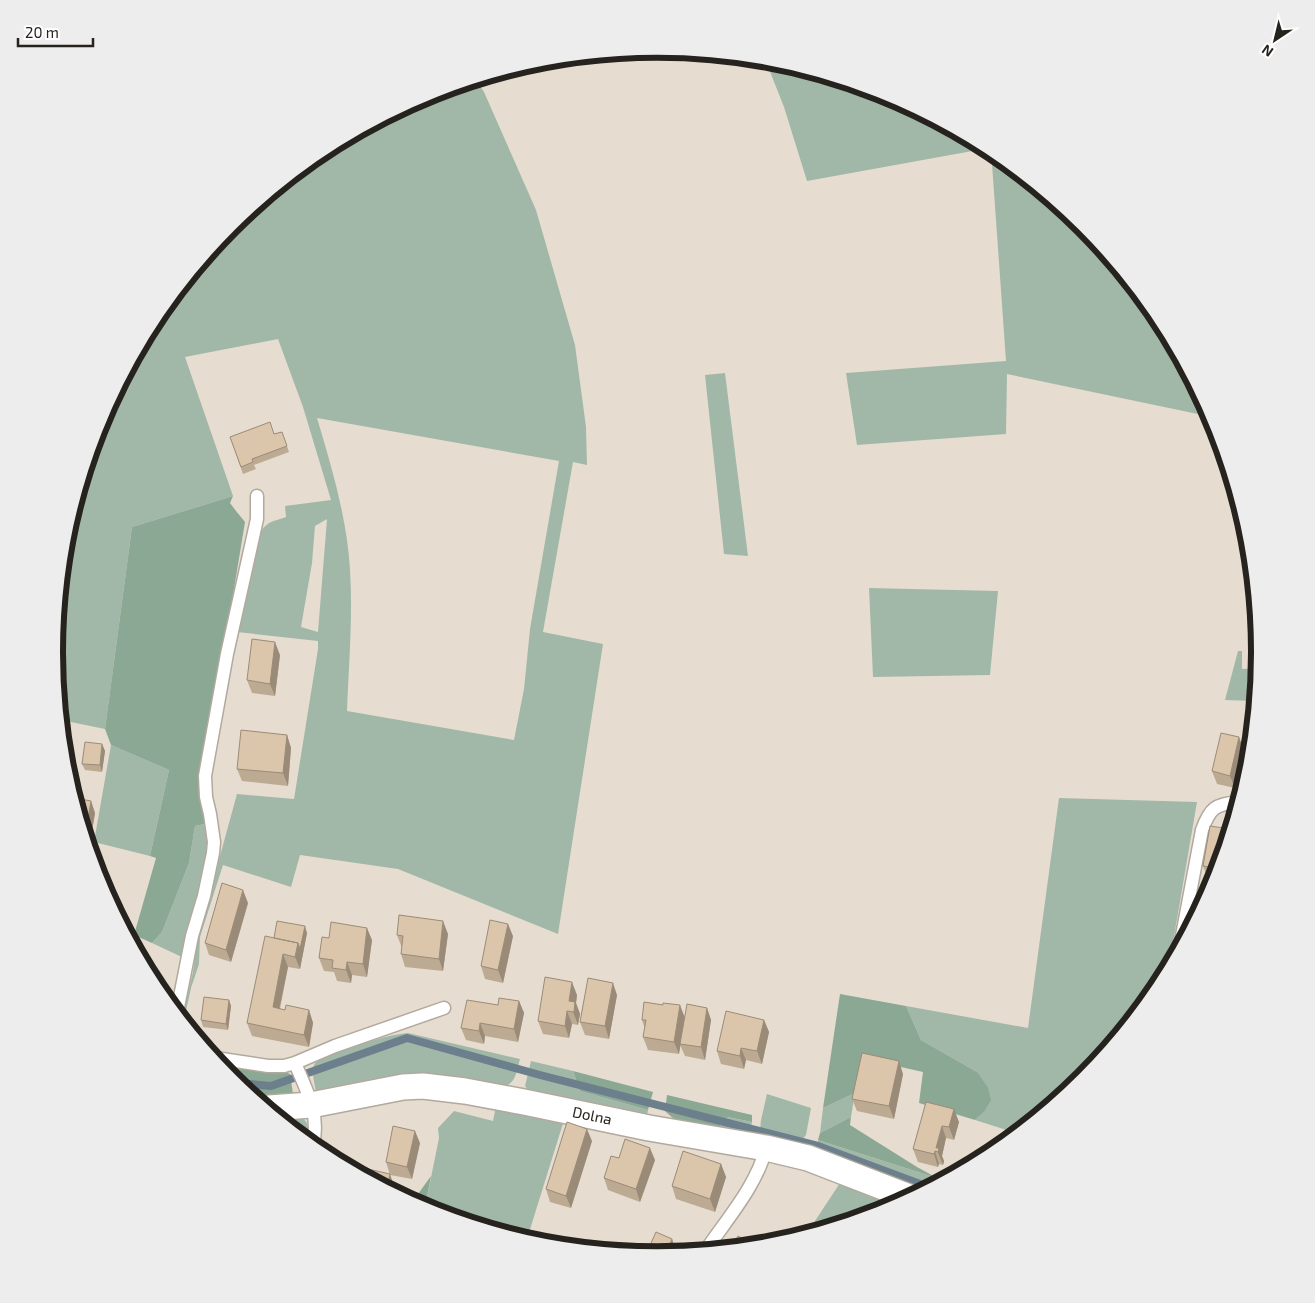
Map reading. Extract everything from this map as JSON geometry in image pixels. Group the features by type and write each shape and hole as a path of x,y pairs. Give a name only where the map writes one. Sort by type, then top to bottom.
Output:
{"street":[{"name":"Dolna","path":"276,1106 309,1098 403,1087 423,1086 465,1091 649,1128 766,1148 808,1158 900,1193"}],"lane":[{"path":"179,1003 192,936 204,896 213,853 214,842 206,797 205,776 229,645 257,519 257,496"},
{"path":"1184,926 1202,830 1206,818 1220,804 1232,803"},
{"path":"226,1060 268,1066 284,1066 444,1008"},
{"path":"295,1063 315,1118 315,1137"},
{"path":"711,1242 744,1195 762,1162 766,1148"}],"green space":[{"path":"769,68 848,89 885,103 955,137 976,150 807,181 784,107"},
{"path":"480,85 536,210 575,345 586,427 587,465 573,462 543,632 603,644 558,934 398,869 300,855 291,887 223,865 200,937 199,964 186,1012 184,1010 193,972 197,942 237,794 294,799 318,649 318,641 237,632 258,537 263,528 272,522 286,517 285,506 331,500 303,407 278,339 185,357 233,496 132,527 105,729 68,721 63,652 65,613 75,536 95,461 109,424 143,354 186,290 211,260 237,231 296,180 361,137 395,119 430,103","holes":["317,418 559,461 530,629 524,689 514,740 347,711 351,626 351,582 347,540 338,493","327,519 318,632 301,627 312,563 315,526"]},
{"path":"992,161 1019,180 1078,231 1129,290 1172,354 1202,415 1007,374 1006,434 857,445 846,373 1006,361"},
{"path":"725,373 748,556 724,554 705,375"},
{"path":"233,496 230,503 245,522 227,631 200,766 201,798 205,824 195,826 189,863 162,932 152,943 137,936 135,932 156,858 150,856 169,770 111,745 105,729 132,527"},
{"path":"869,588 998,591 990,675 873,677"},
{"path":"1238,651 1242,651 1242,669 1251,668 1249,701 1225,700"},
{"path":"111,745 169,770 150,856 95,842"},
{"path":"1059,798 1197,802 1172,949 1129,1013 1078,1072 1008,1131 975,1120 984,1112 977,1072 921,1040 906,1006 1028,1028"},
{"path":"205,824 210,843 209,854 188,933 184,958 152,943 162,932 189,863 195,826"},
{"path":"840,994 906,1006 921,1040 977,1072 988,1088 991,1100 984,1112 975,1120 919,1103 923,1072 861,1058 855,1093 823,1108"},
{"path":"408,1033 520,1059 515,1076 511,1083 503,1087 316,1092 313,1071 317,1061 358,1045 388,1036"},
{"path":"531,1061 573,1071 580,1091 648,1110 646,1120 528,1090 525,1086"},
{"path":"232,1066 283,1071 290,1074 293,1094 271,1102"},
{"path":"573,1071 653,1092 648,1110 580,1091"},
{"path":"855,1093 851,1117 820,1133 823,1108"},
{"path":"767,1094 811,1108 806,1135 795,1148 759,1140"},
{"path":"667,1095 752,1115 752,1122 728,1117 715,1131 688,1126 682,1124 665,1111"},
{"path":"497,1101 565,1117 529,1231 467,1214 427,1199 439,1138 438,1128 454,1111 493,1121"},
{"path":"289,1117 303,1119 308,1126 309,1132"},
{"path":"728,1117 752,1122 749,1137 715,1131"},
{"path":"851,1117 850,1125 934,1176 818,1140 820,1133"},
{"path":"818,1140 933,1177 908,1190 819,1155"},
{"path":"431,1176 427,1198 418,1194"},
{"path":"840,1183 888,1199 848,1214 813,1225"}],"building":[{"path":"270,422 274,434 282,432 287,446 252,459 253,462 241,467 230,437"},
{"path":"252,639 275,642 270,684 247,680"},
{"path":"241,730 287,735 283,773 237,769"},
{"path":"1221,733 1239,737 1230,776 1212,771"},
{"path":"85,742 102,744 100,765 82,764"},
{"path":"83,799 91,801 88,818"},
{"path":"1210,826 1224,828 1211,867 1203,866"},
{"path":"222,883 243,890 226,950 205,943"},
{"path":"399,915 443,921 439,959 401,954 403,936 397,935"},
{"path":"490,920 508,924 498,970 481,966"},
{"path":"277,921 305,926 300,949 298,943 274,938"},
{"path":"331,922 367,928 363,964 347,962 346,970 332,968 333,960 319,958 322,937 329,938"},
{"path":"265,936 298,943 295,957 283,954 273,1007 285,1010 286,1005 309,1010 304,1035 247,1023"},
{"path":"545,977 572,982 569,1001 575,1002 574,1012 567,1011 565,1026 538,1021"},
{"path":"588,978 613,983 605,1026 580,1022"},
{"path":"204,997 229,1000 226,1024 201,1020"},
{"path":"499,998 519,1001 514,1029 480,1023 479,1031 461,1028 467,1000 498,1005"},
{"path":"644,1002 680,1005 674,1042 643,1037 646,1020 642,1020"},
{"path":"687,1004 707,1008 701,1047 680,1044"},
{"path":"726,1011 764,1020 757,1051 741,1048 740,1056 717,1051"},
{"path":"862,1053 899,1061 889,1106 852,1099"},
{"path":"926,1102 954,1109 949,1127 942,1126 936,1148 939,1148 938,1152 935,1151 934,1154 913,1149"},
{"path":"567,1122 587,1129 566,1196 546,1189"},
{"path":"393,1126 415,1131 407,1167 386,1162"},
{"path":"625,1139 650,1148 636,1189 604,1178 611,1156 619,1158"},
{"path":"683,1151 721,1164 710,1199 672,1186"},
{"path":"364,1168 390,1174 388,1181"},
{"path":"656,1232 672,1239 669,1245 659,1246 651,1243"}],"waterway":[{"path":"251,1084 271,1086 407,1038 540,1075 818,1146 920,1184"}]}
